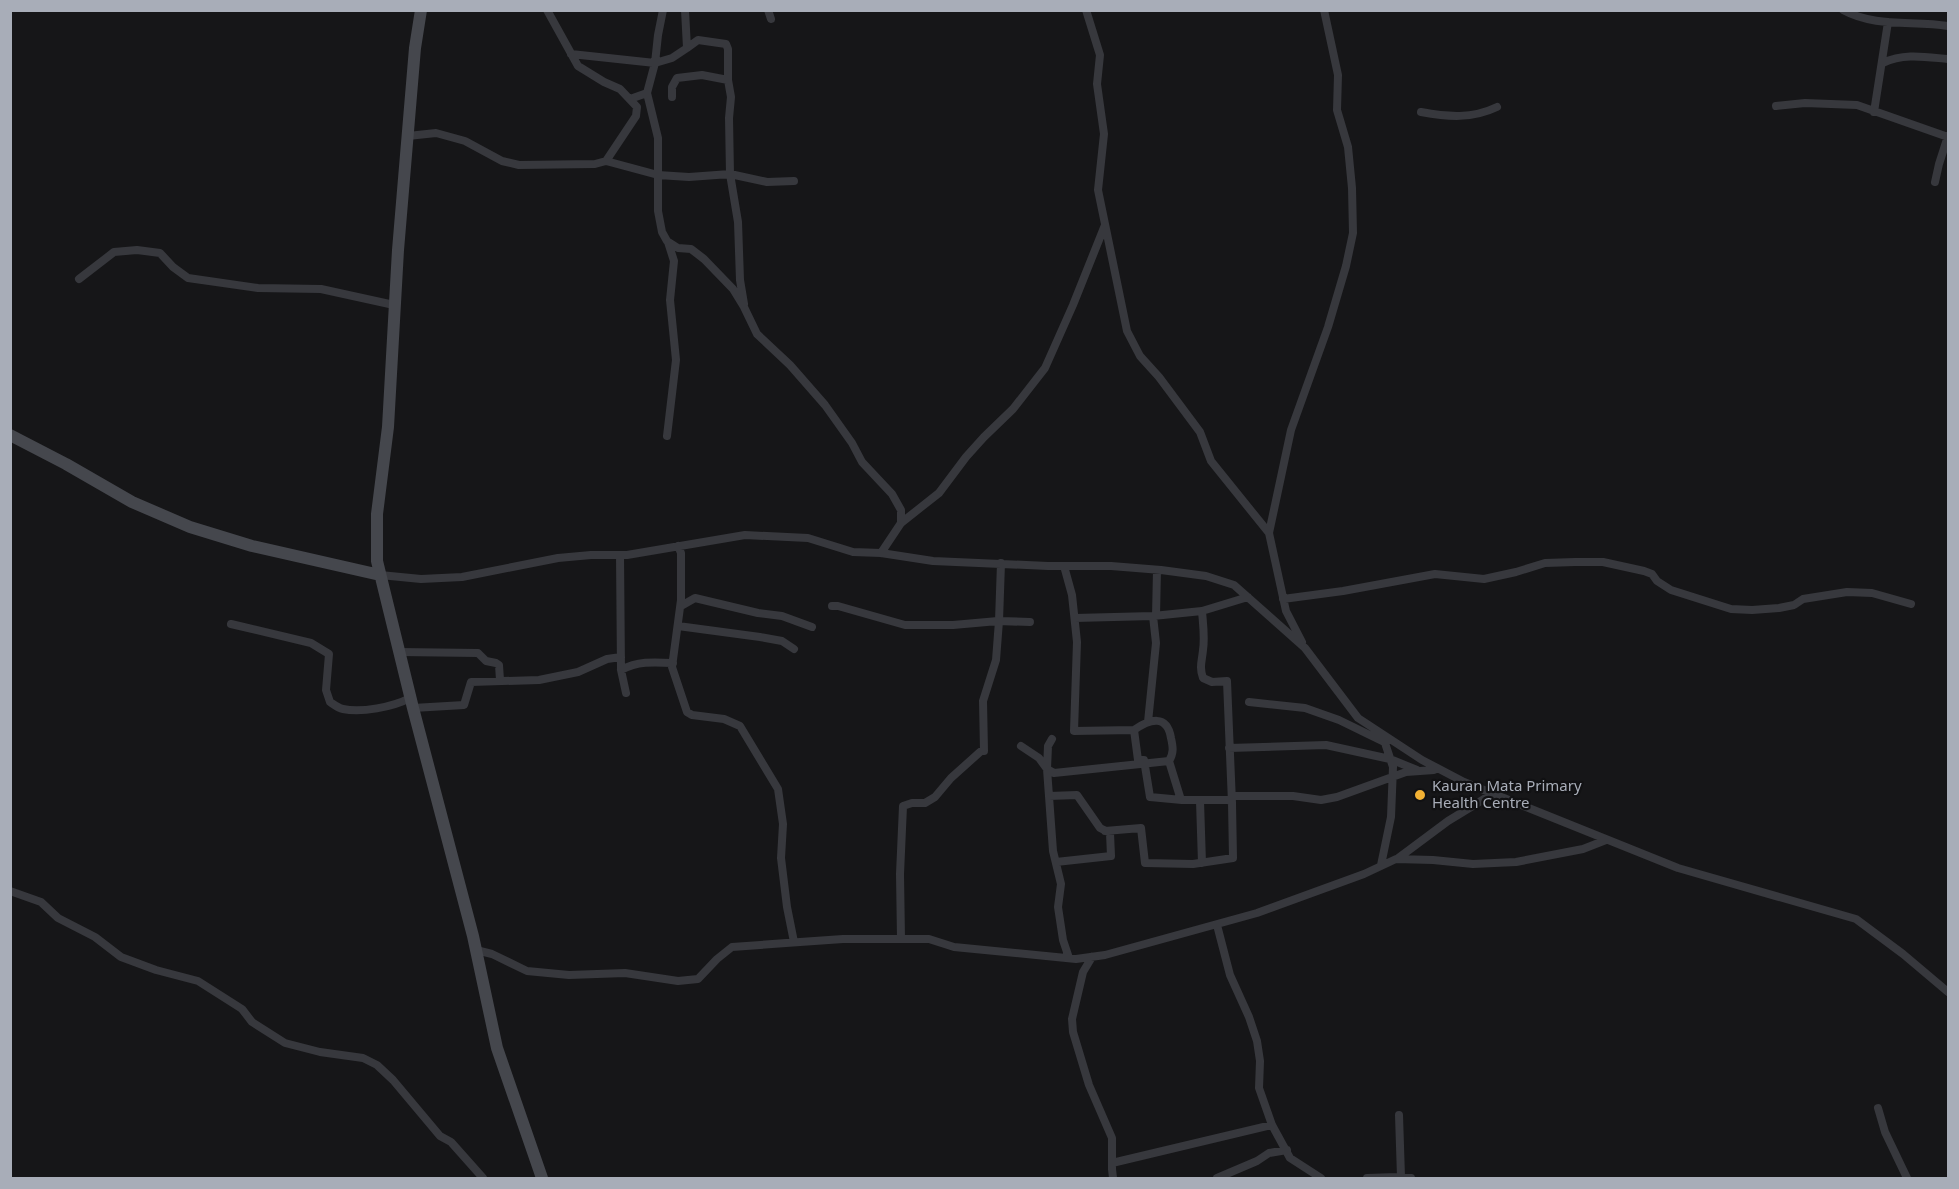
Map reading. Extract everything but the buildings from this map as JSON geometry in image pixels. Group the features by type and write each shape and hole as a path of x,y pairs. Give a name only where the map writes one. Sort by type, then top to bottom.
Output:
{"street":[{"path":"421,10 415,48 394,305 388,427 377,514 377,561 411,703 476,950 497,1048 542,1179"},
{"path":"547,10 578,66 604,82 620,88 637,107 636,116 606,161"},
{"path":"663,10 655,63 647,93 658,138 658,211 662,232 668,241 674,261 670,300 675,360 667,436"},
{"path":"685,10 687,48"},
{"path":"1086,10 1101,55 1097,84 1104,134 1098,190 1127,331 1140,356 1159,377 1200,432 1211,461 1269,533"},
{"path":"1324,10 1338,75 1337,110 1348,147 1353,233 1328,327 1291,430 1269,533 1286,611 1305,648 1358,718 1384,739 1393,767 1391,817 1381,865"},
{"path":"1843,10 1856,17 1888,22 1948,26"},
{"path":"1874,112 1874,99 1888,22"},
{"path":"572,54 655,63 672,58 698,40 726,44 731,98 730,174 738,222 740,280 744,307"},
{"path":"1882,63 1895,57 1910,56 1948,59"},
{"path":"672,96 672,87 677,78 702,75 729,80"},
{"path":"630,99 647,93"},
{"path":"1776,106 1805,103 1857,105 1948,137 1935,182"},
{"path":"1421,112 1464,116 1481,114 1497,106"},
{"path":"408,136 436,133 446,135 465,141 502,161 519,165 596,164 606,161 658,175 689,177 730,174 767,182 794,181"},
{"path":"880,553 901,523 939,494 966,457 1013,409 1045,369 1105,224"},
{"path":"668,241 678,248 691,249 733,289 757,334 790,365 825,405 852,443 862,462 892,494 901,510 901,523"},
{"path":"79,279 114,252 137,250 160,253 188,278 258,288 321,289 394,305"},
{"path":"10,435 132,502 190,527 252,546 380,575 421,579 462,577 558,558 620,555 745,535 808,538 853,552 880,553 933,561 1111,566 1215,579 1234,585 1305,648"},
{"path":"678,546 681,553 681,606 672,667 687,712 692,715 724,719 740,726 778,789 783,824 781,858 794,942"},
{"path":"620,555 621,670 626,693"},
{"path":"1283,599 1343,591 1435,574 1484,579 1545,563 1603,562 1636,568 1652,574 1657,581 1671,590 1731,609 1779,608 1794,605 1803,599 1847,592 1872,593 1911,604"},
{"path":"902,939 900,874 903,806 925,803 935,797 951,778 982,751 983,701 996,660 1001,563"},
{"path":"1020,746 1039,758 1047,769 1054,773 1169,761 1174,754 1169,726 1154,720 1134,730 1074,731 1077,642 1072,595 1064,566"},
{"path":"1148,722 1156,643 1157,570"},
{"path":"1075,618 1155,616 1202,611 1248,597"},
{"path":"681,606 695,598 758,614 782,616 812,627"},
{"path":"832,606 905,625 1030,622"},
{"path":"1106,831 1141,828 1145,863 1193,864 1233,858 1227,681 1212,682 1203,678 1200,669 1203,651 1202,611"},
{"path":"231,624 310,643 329,654 326,690 330,702 342,709 369,710 411,703 464,705 471,682 539,680 578,672 607,659 621,657"},
{"path":"678,626 782,641 794,649"},
{"path":"399,652 478,652 486,661 499,665 500,680"},
{"path":"621,670 631,665 647,662 672,663"},
{"path":"1249,702 1305,708 1339,720 1384,739 1464,782 1678,868 1856,919 1948,992"},
{"path":"1134,730 1138,760 1144,760 1150,797 1200,801 1293,796 1321,800 1337,797 1406,772 1434,771 1435,767"},
{"path":"1052,739 1048,746 1049,796 1056,862 1061,884 1058,906 1063,940 1069,958"},
{"path":"1229,748 1326,746 1390,759 1424,772"},
{"path":"1169,761 1180,800"},
{"path":"476,950 492,954 527,971 569,975 625,973 678,981 698,979 732,947 843,939 929,939 954,947 1069,958 1105,955 1257,914 1364,874 1396,859 1448,821 1494,793"},
{"path":"1049,796 1077,795 1100,828 1110,833 1111,856 1056,862"},
{"path":"1200,801 1202,862"},
{"path":"1396,859 1473,864 1516,862 1582,849 1606,840"},
{"path":"10,891 41,902 58,918 95,937 121,957 156,970 198,981 242,1009 252,1022 285,1043 320,1052 363,1058 376,1065 393,1080 440,1136 451,1142 483,1179"},
{"path":"1217,925 1230,975 1257,1041 1260,1061 1259,1088 1272,1125 1290,1158 1321,1179"},
{"path":"1092,957 1083,972 1072,1019 1072,1032 1089,1085 1112,1138 1113,1179"},
{"path":"1878,1108 1885,1132 1907,1179"},
{"path":"1400,1115 1401,1177"},
{"path":"1112,1163 1272,1125"},
{"path":"1217,1179 1269,1153 1287,1150"},
{"path":"1367,1179 1401,1177 1411,1179"}],"place":[{"name":"Kauran Mata Primary Health Centre","path":"1420,795"}]}
